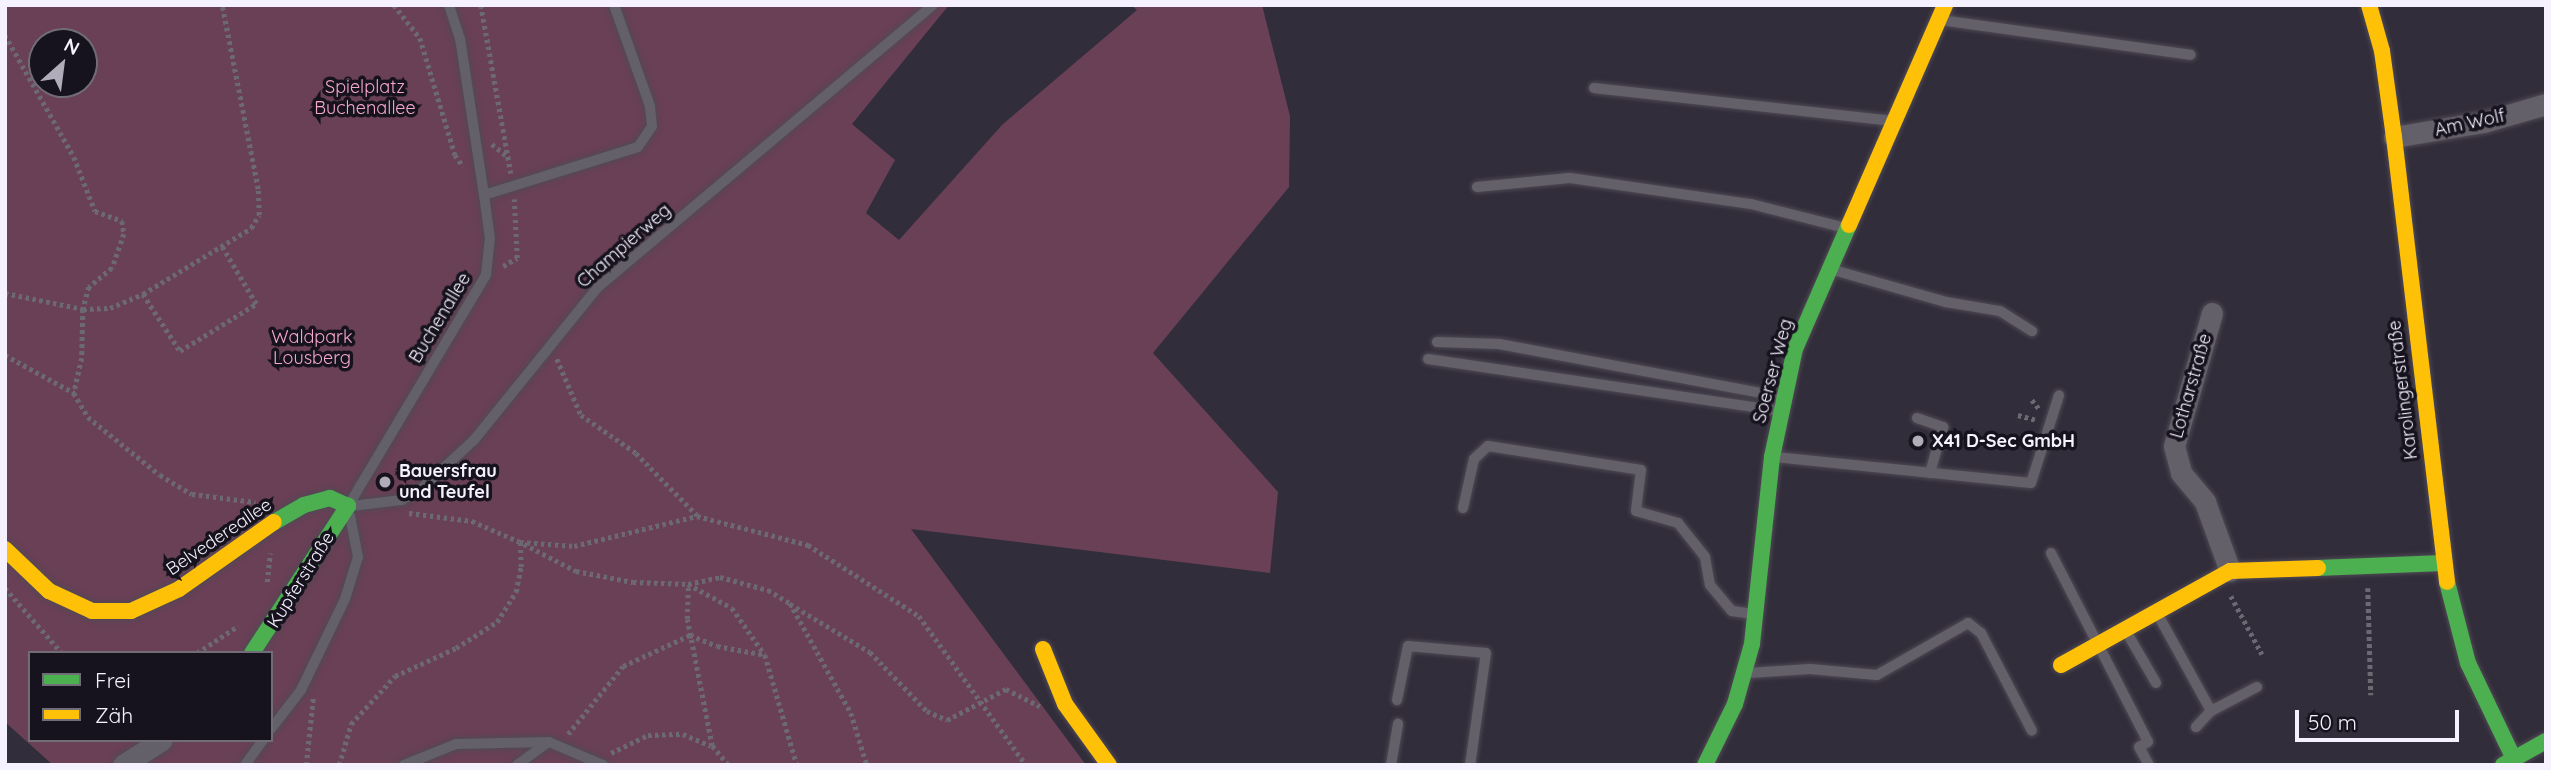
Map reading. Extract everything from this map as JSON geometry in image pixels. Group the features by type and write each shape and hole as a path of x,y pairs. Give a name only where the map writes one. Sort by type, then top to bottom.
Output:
{"street":[{"name":"Karolingerstraße","path":"2370,5 2382,51 2394,138 2442,564 2468,663 2509,762"},
{"name":"Soerser Weg","path":"1705,765 1745,673 1756,614 1772,457 1795,349 1845,228 1943,13"},
{"name":"Am Wolf","path":"2394,138 2484,122 2546,104"},
{"name":"Lotharstraße","path":"2213,313 2174,446 2181,473 2205,502 2230,572"},
{"name":"Belvedereallee","path":"5,549 49,591 92,611 131,611 178,589 262,529 304,505 330,498 348,506"},
{"name":"Kupferstraße","path":"253,651 348,506"},
{"path":"2061,665 2230,572 2442,564"},
{"path":"1043,649 1065,704 1109,765"},
{"path":"2509,762 2546,741"},
{"path":"123,765 159,742"}],"lane":[{"name":"Buchenallee","path":"348,506 486,275 490,239 484,195 460,39 449,5"},
{"path":"484,195 638,147 652,126 650,106 614,5"},
{"name":"Champierweg","path":"348,506 402,500 421,489 474,440 597,288 933,5"},
{"path":"1943,13 2190,55"},
{"path":"1594,88 1896,121"},
{"path":"1477,187 1570,178 1751,204 1845,228"},
{"path":"1828,268 1946,302 2000,311 2032,331"},
{"path":"1437,342 1499,344 1782,404"},
{"path":"1429,359 1782,404"},
{"path":"1772,457 2031,483 2059,395"},
{"path":"1917,418 1943,427 1930,473"},
{"path":"1463,508 1474,460 1488,446 1641,470 1636,511 1678,523 1705,557 1710,585 1732,611 1756,614"},
{"path":"273,726 301,690 345,598 358,557 348,506"},
{"path":"2051,554 2148,742 2139,747 2149,765"},
{"path":"2157,613 2211,711"},
{"path":"1745,673 1810,668 1877,675 1968,623 1981,633 2032,730"},
{"path":"2126,631 2156,683"},
{"path":"1397,700 1408,646 1486,653 1470,765"},
{"path":"2196,727 2211,711 2257,687"},
{"path":"1391,765 1398,724"},
{"path":"245,765 262,742"},
{"path":"517,765 550,742"},
{"path":"404,765 456,744 550,742 600,762"}],"path":[{"path":"5,293 83,309 110,308 143,294 251,228 258,215 258,189 222,5"},
{"path":"394,5 420,38 455,155 484,195"},
{"path":"481,5 513,188 517,258"},
{"path":"5,35 74,157 95,211 122,220 124,234 112,268 89,287 83,309 82,358 74,393"},
{"path":"143,294 180,351 245,311 256,304 221,245"},
{"path":"551,345 581,415 636,453 697,516"},
{"path":"5,355 74,393 88,417 160,475 192,494 251,503"},
{"path":"403,513 472,521 576,571 633,582 688,584 720,577 768,590 870,652 927,711 947,720 1006,689 1041,706 1065,704"},
{"path":"520,542 574,547 697,516 808,545 919,617 1026,765"},
{"path":"339,765 351,724 396,676 456,649 497,622 516,592 521,567 520,542"},
{"path":"2368,566 2371,695"},
{"path":"688,584 690,635 712,746"},
{"path":"688,584 732,608 765,655 797,765"},
{"path":"5,588 60,651"},
{"path":"2233,601 2262,654"},
{"path":"790,603 851,713 867,765"},
{"path":"200,651 244,622"},
{"path":"561,747 581,715 623,666 690,635 717,646 765,655"},
{"path":"301,690 316,699 306,765"},
{"path":"600,762 648,734 683,734 712,746 728,765"}],"green space":[{"name":"Waldpark Lousberg","path":"5,5 949,5 852,124 895,160 866,213 899,240 1002,125 1137,10 1131,5 1262,5 1290,116 1289,187 1153,353 1278,492 1270,573 911,529 1086,765 53,765 5,722"}],"traffic: fast":[{"path":"1705,765 1735,704 1752,644 1772,457 1795,349 1849,225"},
{"path":"253,651 348,506 330,498 304,505 274,522"},
{"path":"2318,568 2442,563"},
{"path":"2447,582 2468,663 2514,759"},
{"path":"2503,765 2546,741"}],"traffic: slow":[{"path":"1849,225 1945,5"},
{"path":"2369,5 2382,51 2394,137 2447,582"},
{"path":"5,549 49,591 92,611 131,611 179,589 274,522"},
{"path":"2061,665 2230,571 2318,568"},
{"path":"1043,649 1065,704 1109,765"}],"place":[{"name":"X41 D-Sec GmbH","path":"1918,441"},
{"name":"Bauersfrau und Teufel","path":"385,482"}],"park label":[{"name":"Spielplatz Buchenallee","path":"365,98"}]}
